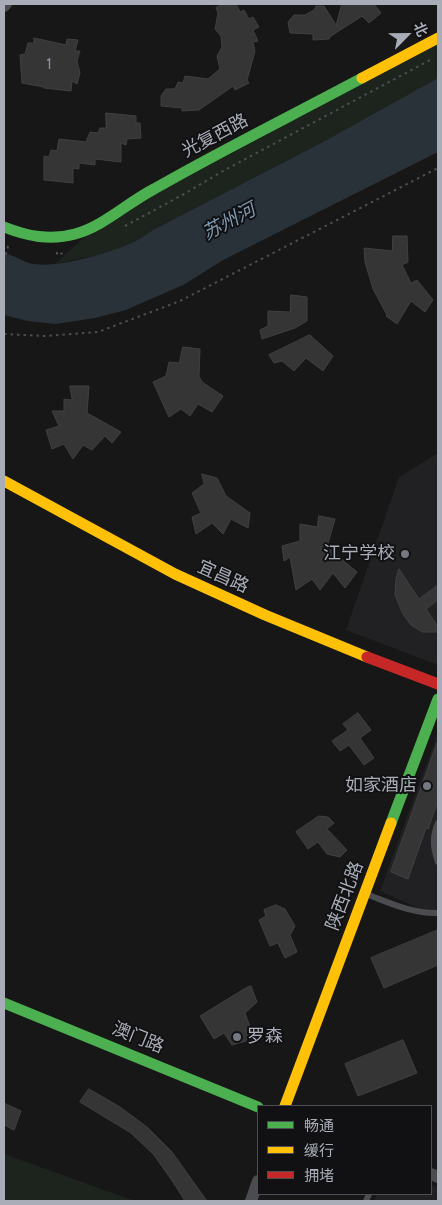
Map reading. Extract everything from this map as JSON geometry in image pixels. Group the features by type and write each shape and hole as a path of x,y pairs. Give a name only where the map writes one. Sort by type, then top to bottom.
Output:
{"street":[{"name":"光复西路","path":"4,227 40,238 80,232 147,193 438,38"},
{"name":"宜昌路","path":"4,481 175,574 350,651 438,684"},
{"name":"陕西北路","path":"285,1105 438,699"},
{"name":"澳门路","path":"4,1003 257,1106"},
{"path":"251,1201 257,1184"}],"lane":[{"path":"438,823 433,839 434,852 438,862"},
{"path":"365,894 408,909 438,913"}],"path":[{"path":"123,227 184,194 223,170 438,56"},
{"path":"4,334 45,336 98,332 162,308 180,301 438,168"},
{"path":"56,237 57,255 74,250"},
{"path":"4,261 9,243"}],"shaded area":[{"path":"438,44 438,78 323,142 153,230 129,245 102,254 55,264 100,223"},
{"name":"江宁学校","path":"438,453 438,665 346,630 399,477"},
{"path":"438,732 438,913 429,913 380,891"},
{"path":"4,1154 135,1201 4,1201"},
{"path":"432,1185 438,1187 438,1201 374,1201 377,1195 432,1195"}],"water":[{"name":"苏州河","path":"438,78 438,152 225,259 183,285 126,310 95,318 56,324 28,321 4,315 4,253 39,265 64,263 130,244 153,230 323,142"}],"building":[{"path":"223,4 236,4 240,12 244,10 249,19 253,17 259,27 253,30 258,41 253,42 255,51 247,80 249,83 235,90 233,86 199,110 182,111 182,108 161,106 161,96 166,89 175,89 178,82 183,83 185,76 208,79 220,69 217,56 222,47 221,36 215,29 218,13 216,8"},
{"path":"342,4 374,4 381,13 369,23 362,16 329,39 313,40 313,34 290,33 288,22 294,15 305,15 314,10 316,6 324,6 336,25"},
{"path":"34,38 66,45 67,39 78,40 75,51 80,51 77,61 80,73 77,84 72,81 71,91 22,83 20,55 25,54 28,43 34,43"},
{"path":"106,113 136,116 136,123 140,123 141,138 127,139 126,145 121,143 121,162 95,159 95,165 79,163 79,169 73,168 73,183 44,180 44,156 49,157 51,150 57,151 59,139 86,142 90,132 98,133 100,128 106,128"},
{"path":"393,236 407,236 408,262 402,265 411,283 417,280 433,300 425,312 411,301 397,324 386,316 373,289 365,262 364,248 392,251"},
{"path":"291,295 307,297 307,321 295,328 262,339 260,330 268,326 268,311 290,312"},
{"path":"310,335 333,356 323,371 306,358 294,371 282,361 274,363 269,355"},
{"path":"183,347 200,349 199,376 202,382 223,396 212,412 198,404 190,416 181,409 169,417 153,382 166,376 169,362 179,363"},
{"path":"70,386 89,386 87,413 121,432 112,443 105,436 92,450 83,445 73,459 64,444 52,449 46,430 59,426 52,411 64,411 64,399 72,400"},
{"path":"202,474 217,478 226,496 250,513 248,528 231,519 223,534 212,523 196,534 192,517 201,513 192,493 204,484"},
{"path":"319,516 335,519 327,547 357,572 345,588 333,573 320,590 312,579 296,590 290,557 284,561 282,546 300,541 300,524 317,527"},
{"path":"399,569 419,599 438,585 438,600 426,609 438,627 438,632 422,632 411,625 403,614 395,595"},
{"path":"358,713 371,730 360,738 374,758 364,765 349,745 340,751 332,741 348,730 343,724"},
{"path":"437,743 438,801 428,829 426,828 408,879 391,872"},
{"path":"319,816 328,817 334,823 327,829 347,850 340,857 327,854 318,842 308,849 296,832"},
{"path":"276,905 285,909 295,926 290,935 297,952 285,958 278,943 270,946 259,920 266,916 264,910"},
{"path":"438,930 438,965 384,988 371,958"},
{"path":"251,986 257,1002 245,1013 250,1027 246,1041 232,1045 224,1033 214,1039 200,1016"},
{"path":"403,1040 417,1073 358,1096 345,1064"},
{"path":"89,1089 120,1107 147,1127 172,1152 207,1201 185,1201 154,1155 131,1133 80,1102"},
{"path":"4,1103 21,1111 14,1130 4,1125"}],"traffic: fast":[{"path":"4,227 39,237 57,237 75,234 96,226 144,195 232,146 362,78"},
{"path":"391,823 438,699"},
{"path":"4,1003 257,1107"}],"traffic: slow":[{"path":"362,78 438,38"},
{"path":"4,481 175,574 265,615 367,657"},
{"path":"285,1105 391,823"}],"traffic: jam":[{"path":"367,657 438,684"}],"place":[{"name":"江宁学校","path":"405,554"},
{"name":"如家酒店","path":"427,786"},
{"name":"罗森","path":"237,1037"}]}
